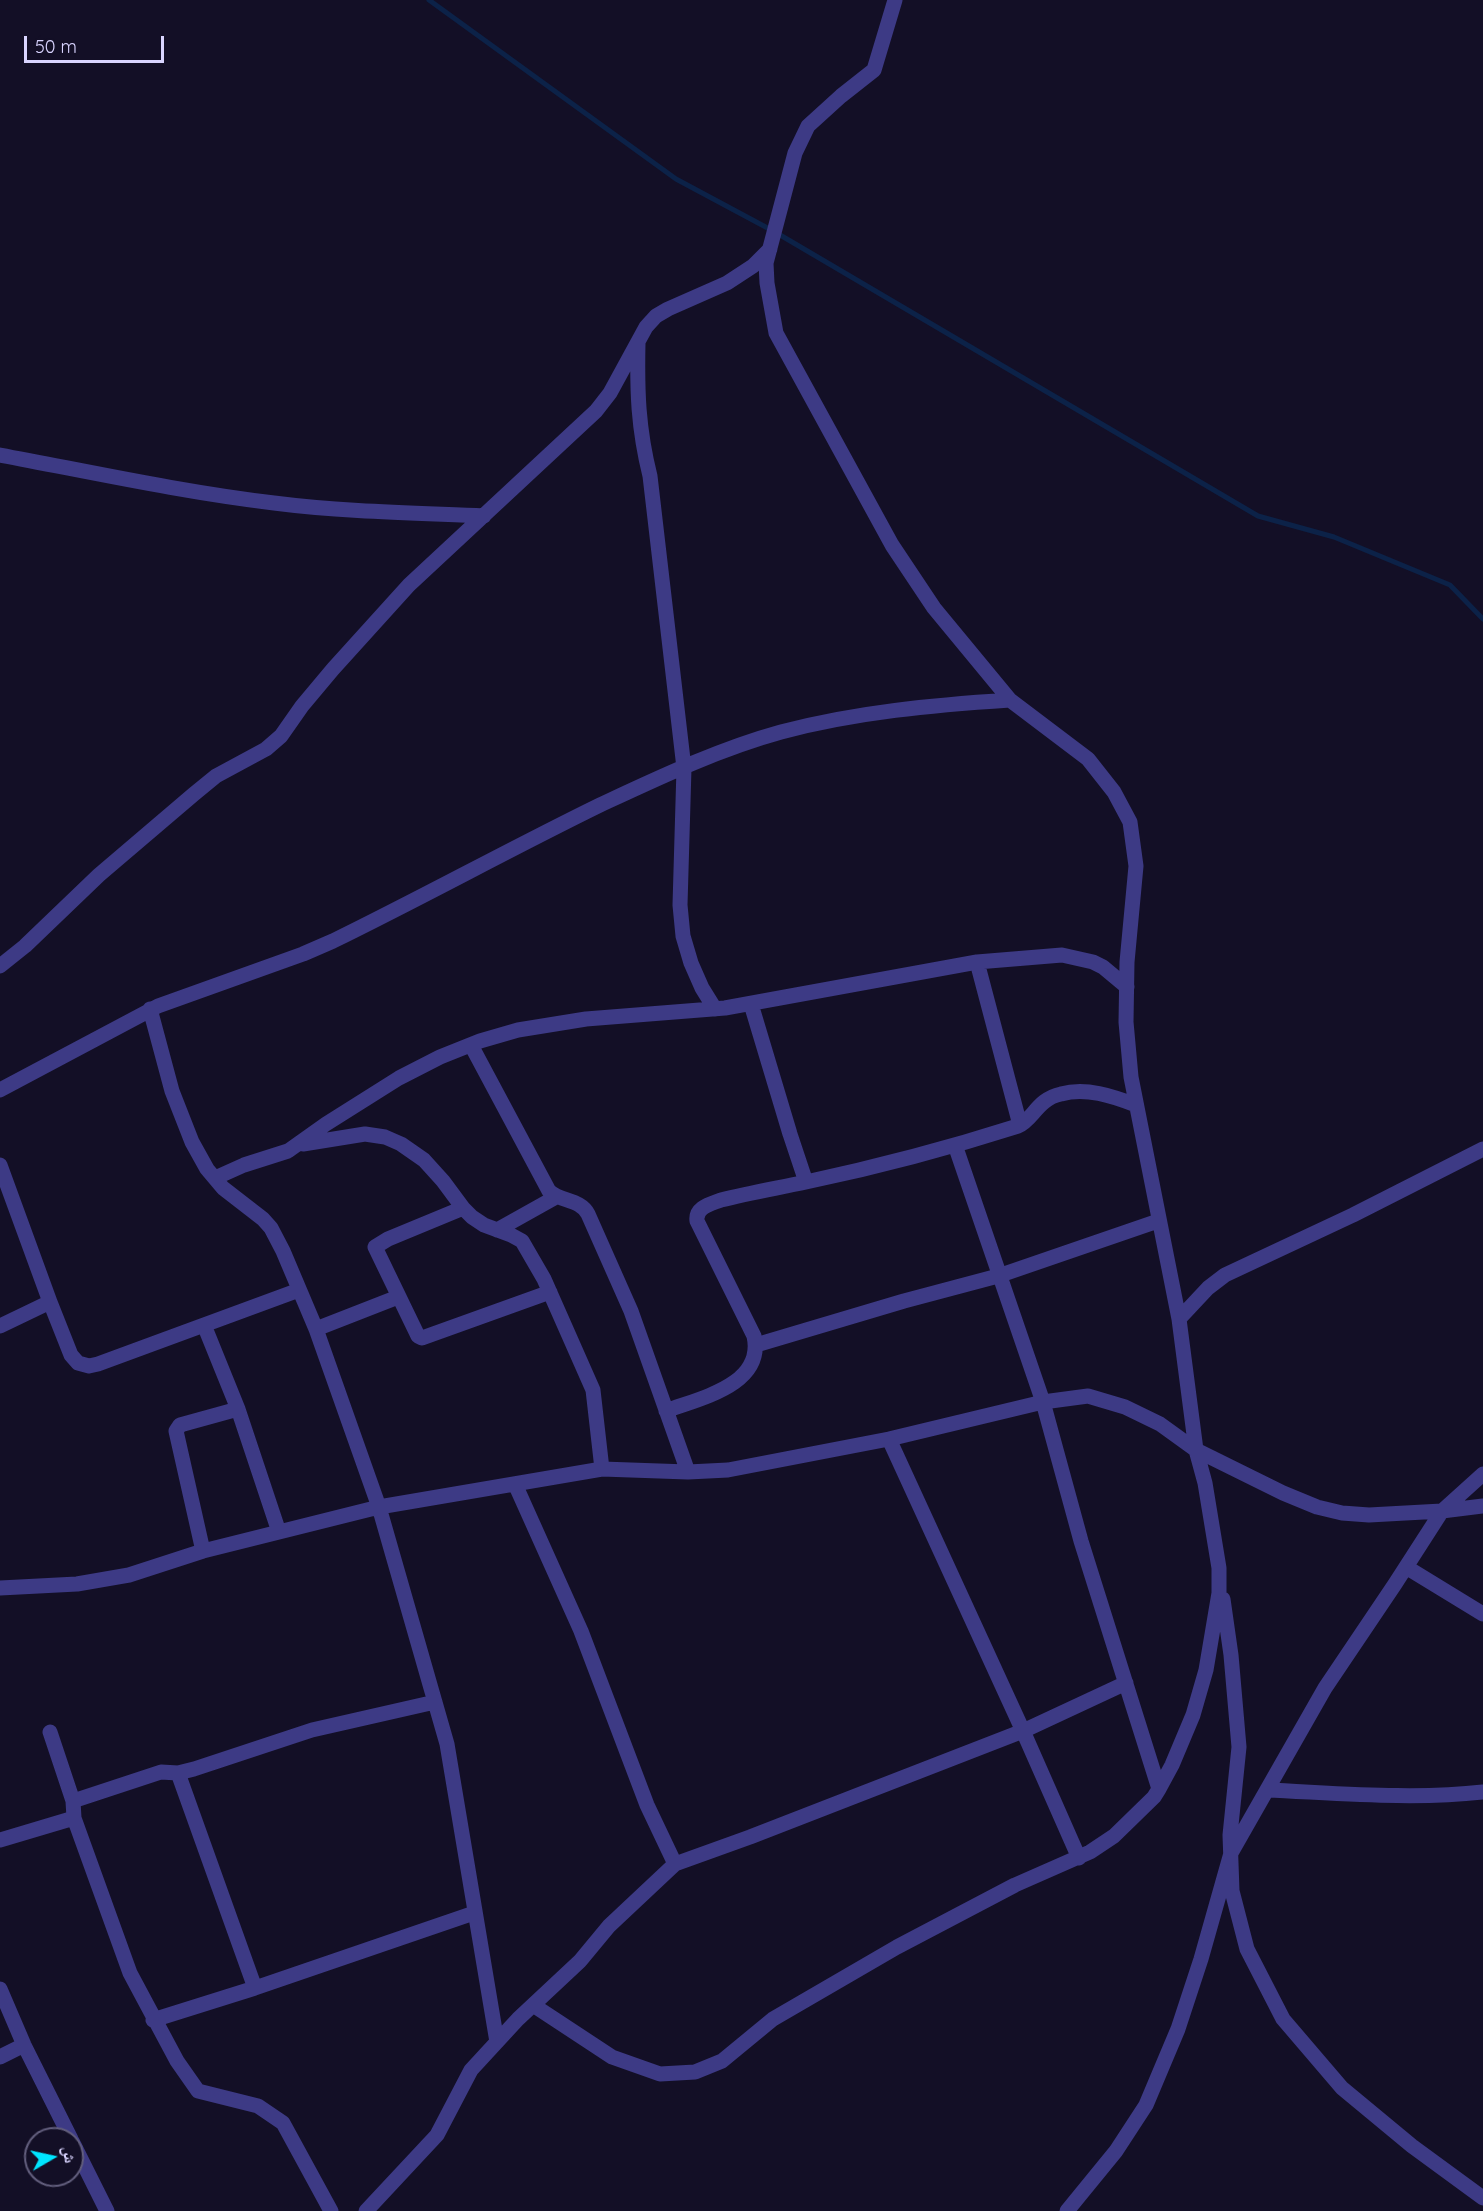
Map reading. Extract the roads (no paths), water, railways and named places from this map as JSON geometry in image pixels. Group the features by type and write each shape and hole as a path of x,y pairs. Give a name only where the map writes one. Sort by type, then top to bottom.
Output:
{"street":[{"path":"895,0 874,70 808,126 795,153 766,263 766,283 776,333 892,545 934,608 1010,700 1088,759 1114,792 1130,822 1136,866 1126,1022 1131,1077 1179,1319 1196,1450 1205,1483 1231,1655 1239,1747 1230,1835 1232,1891 1247,1949 1283,2019 1342,2088 1412,2146 1483,2198"},
{"path":"2,962 25,946 99,875 216,776 266,749 281,736 302,706 409,585 596,411 610,393 646,327 656,316 727,284 753,266 772,246"},
{"path":"638,340 639,425 650,476 684,768 680,905 683,936 702,988 715,1009"},
{"path":"0,455 210,494 275,503 348,510 484,516"},
{"path":"0,1090 150,1009 333,941 536,836 684,768 780,733 820,723 932,705 1010,700"},
{"path":"215,1178 244,1165 288,1151 399,1078 440,1057 518,1030 586,1019 715,1009 977,962 1062,955 1080,958 1103,967 1127,987"},
{"path":"977,962 1020,1125"},
{"path":"751,1004 806,1182"},
{"path":"150,1009 167,1073 192,1142 215,1178 271,1228 283,1251 316,1329 379,1507 447,1744 497,2042"},
{"path":"471,1045 543,1182 556,1197 580,1204 588,1214 631,1311 688,1472"},
{"path":"666,1411 737,1381 752,1364 756,1345 754,1336 696,1216 700,1210 721,1200 806,1182 955,1145 1020,1125 1037,1106 1061,1094 1091,1092 1109,1095 1136,1105"},
{"path":"299,1144 355,1134 377,1134 385,1137 401,1144 424,1161 443,1181 463,1209 484,1225 522,1241 550,1292 593,1390 602,1469"},
{"path":"955,1145 1043,1402 1081,1541 1159,1789"},
{"path":"1179,1319 1208,1288 1225,1275 1353,1215 1483,1149"},
{"path":"0,1165 50,1302 71,1355 78,1363 89,1366 299,1290"},
{"path":"497,1230 556,1197"},
{"path":"463,1209 388,1239 375,1247 418,1336 422,1338 550,1292"},
{"path":"756,1345 998,1276 1158,1221"},
{"path":"316,1329 398,1297"},
{"path":"0,1326 50,1302"},
{"path":"204,1325 238,1409 279,1532"},
{"path":"0,1588 76,1584 129,1575 203,1551 379,1507 602,1469 688,1472 755,1466 889,1439 1043,1402 1088,1396 1125,1407 1160,1424 1196,1450 1283,1493 1317,1507 1342,1513 1369,1515 1483,1506"},
{"path":"203,1551 176,1431 180,1425 238,1409"},
{"path":"889,1439 1079,1858"},
{"path":"1067,2211 1116,2151 1146,2105 1178,2029 1201,1959 1231,1853 1325,1688 1442,1511 1483,1474"},
{"path":"514,1484 581,1631 647,1805 675,1864"},
{"path":"532,2005 612,2057 660,2074 696,2072 722,2061 773,2019 897,1947 1015,1885 1079,1858 1114,1836 1154,1797 1172,1765 1192,1714 1206,1670 1219,1593 1219,1568"},
{"path":"1406,1568 1483,1614"},
{"path":"366,2211 437,2134 471,2070 532,2005 580,1961 609,1926 675,1864 750,1838 1023,1731 1126,1683"},
{"path":"73,1802 161,1772 178,1773 312,1730 435,1702"},
{"path":"50,1732 73,1802 74,1818 130,1973 153,2020 177,2061 198,2091 258,2106 283,2123 331,2211"},
{"path":"178,1773 255,1988"},
{"path":"1267,1790 1366,1794 1483,1792"},
{"path":"0,1840 74,1818"},
{"path":"153,2020 255,1988 474,1913"},
{"path":"0,1989 24,2045 65,2127"},
{"path":"0,2057 24,2045"},
{"path":"84,2164 107,2211"}],"waterway":[{"path":"429,0 676,179 775,232 1258,516 1334,537 1450,585 1483,619"}]}
